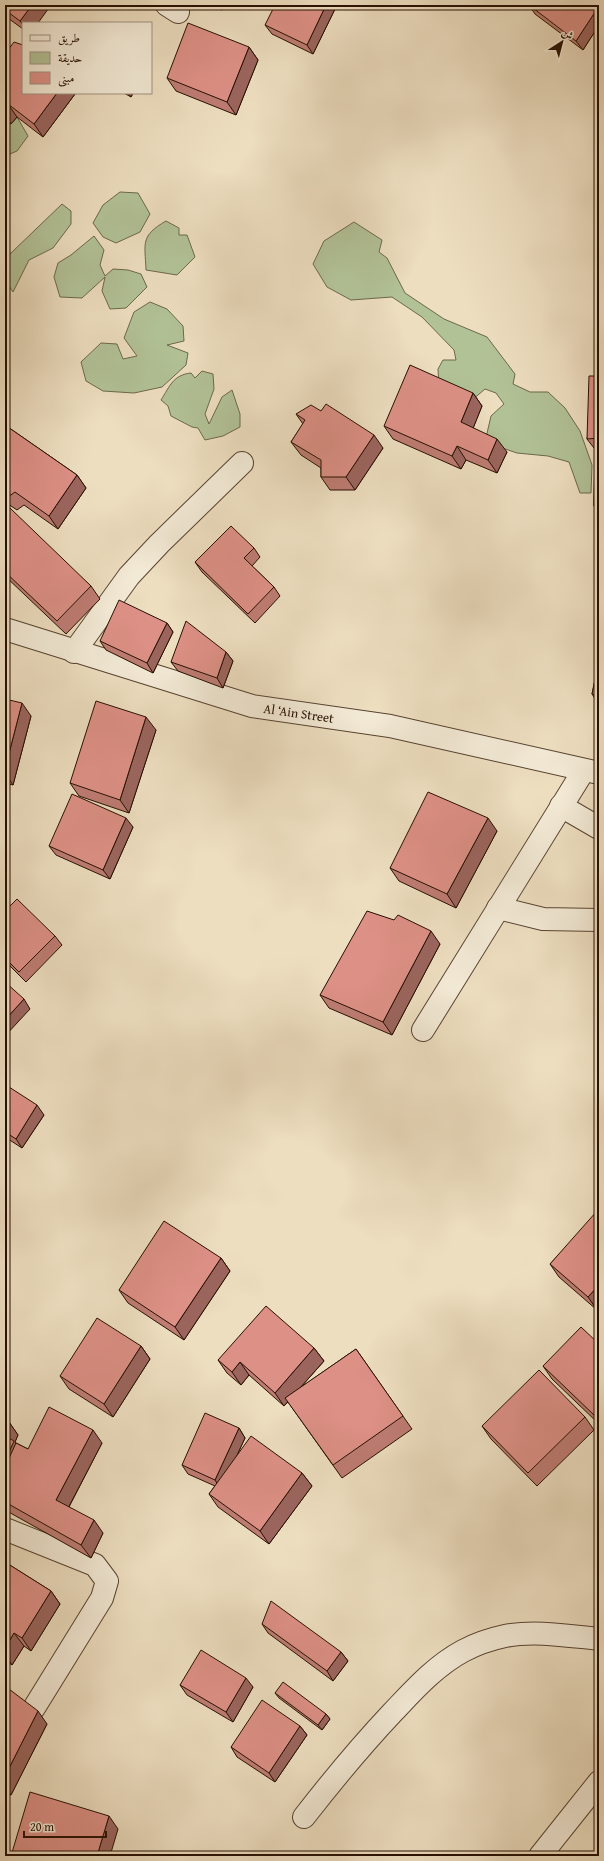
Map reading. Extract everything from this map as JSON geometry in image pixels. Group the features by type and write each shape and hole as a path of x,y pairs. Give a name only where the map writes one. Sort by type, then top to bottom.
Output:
{"street":[{"path":"74,652 129,576 159,544 242,463"},
{"name":"Al ‘Ain Street","path":"5,629 74,652 252,706 390,726 591,772"},
{"path":"423,1030 561,806 591,772"},
{"path":"561,806 599,828"},
{"path":"498,908 543,919 599,920"},
{"path":"5,1529 96,1565 107,1581 102,1598 34,1708"},
{"path":"304,1817 355,1752 421,1683 462,1651 483,1642 506,1636 528,1634 599,1639"},
{"path":"540,1856 599,1782"}],"green space":[{"path":"5,115 17,117 28,136 17,151 5,156"},
{"path":"120,192 138,193 150,214 140,232 116,243 103,237 93,223 103,205"},
{"path":"62,204 71,211 71,224 53,248 29,260 13,292 7,282 5,273 7,259 10,254"},
{"path":"166,221 179,228 179,235 187,235 195,257 177,275 146,270 145,247 148,236 158,226"},
{"path":"354,222 382,240 379,252 387,258 405,293 444,319 487,337 515,374 513,384 530,392 548,392 565,408 580,431 592,465 591,493 580,493 569,462 548,456 517,453 485,442 491,416 504,404 496,393 485,389 471,401 439,387 438,369 443,360 456,360 454,350 422,317 392,297 351,300 327,287 313,264 324,241"},
{"path":"94,236 104,250 100,265 105,276 113,269 128,270 141,274 147,287 126,308 110,309 102,291 105,277 82,298 60,297 54,277 58,263 71,255"},
{"path":"150,302 167,309 183,326 184,341 167,345 188,353 186,365 162,387 134,393 103,391 86,381 81,362 101,343 117,344 123,359 137,356 124,338 134,312"},
{"path":"202,371 213,374 214,389 205,414 209,424 222,397 232,390 240,414 240,427 223,436 205,440 198,428 192,427 171,416 168,406 161,400 173,382 180,376 191,373 195,378"}],"building":[{"path":"5,5 32,5 20,21 5,10"},
{"path":"275,5 326,5 307,45 265,25"},
{"path":"529,5 599,5 599,6 576,41"},
{"path":"188,23 249,47 227,102 167,78"},
{"path":"14,42 22,45 22,94 56,94 34,124 8,104 5,108 5,54"},
{"path":"410,365 473,393 461,422 497,439 488,460 457,446 452,456 384,426"},
{"path":"589,376 599,376 599,438 587,439"},
{"path":"326,404 374,435 346,477 321,477 321,460 291,442 305,420 296,414 311,405 321,411"},
{"path":"5,425 77,475 49,516 15,492 8,497 5,495"},
{"path":"595,444 599,445 599,506 594,506"},
{"path":"10,508 91,586 57,621 5,572 5,514"},
{"path":"231,526 254,548 244,558 274,587 248,614 195,562"},
{"path":"119,600 167,623 147,663 100,641"},
{"path":"186,621 226,652 217,678 171,662"},
{"path":"599,661 599,697 592,694"},
{"path":"5,699 22,703 5,769"},
{"path":"96,701 146,717 120,800 70,783"},
{"path":"428,792 488,818 447,894 390,868"},
{"path":"72,794 126,818 103,870 49,846"},
{"path":"17,899 55,936 19,972 5,958 5,911"},
{"path":"367,911 394,920 398,915 431,931 383,1022 320,995"},
{"path":"5,982 24,999 5,1020"},
{"path":"9,1087 37,1105 16,1139 5,1132 5,1092"},
{"path":"597,1211 599,1213 599,1285 588,1297 550,1264"},
{"path":"164,1221 221,1258 175,1327 119,1290"},
{"path":"266,1306 314,1348 275,1393 240,1362 232,1372 218,1360"},
{"path":"97,1318 141,1346 104,1404 60,1376"},
{"path":"581,1327 599,1344 599,1410 594,1415 543,1366"},
{"path":"356,1349 403,1416 333,1465 285,1398"},
{"path":"539,1370 585,1417 528,1473 482,1426"},
{"path":"49,1407 93,1430 56,1500 94,1520 81,1545 5,1502 5,1467 16,1443 28,1449"},
{"path":"205,1413 239,1428 215,1480 182,1465"},
{"path":"5,1420 9,1422 5,1430"},
{"path":"5,1436 14,1441 5,1461"},
{"path":"251,1436 302,1473 260,1531 209,1494"},
{"path":"5,1562 51,1591 22,1638 14,1633 5,1648"},
{"path":"271,1601 341,1652 327,1671 262,1624"},
{"path":"201,1650 246,1678 226,1712 180,1685"},
{"path":"283,1682 326,1714 318,1725 275,1693"},
{"path":"5,1686 38,1711 5,1776"},
{"path":"262,1700 300,1726 269,1773 231,1747"},
{"path":"30,1792 109,1816 97,1856 11,1856"}]}
